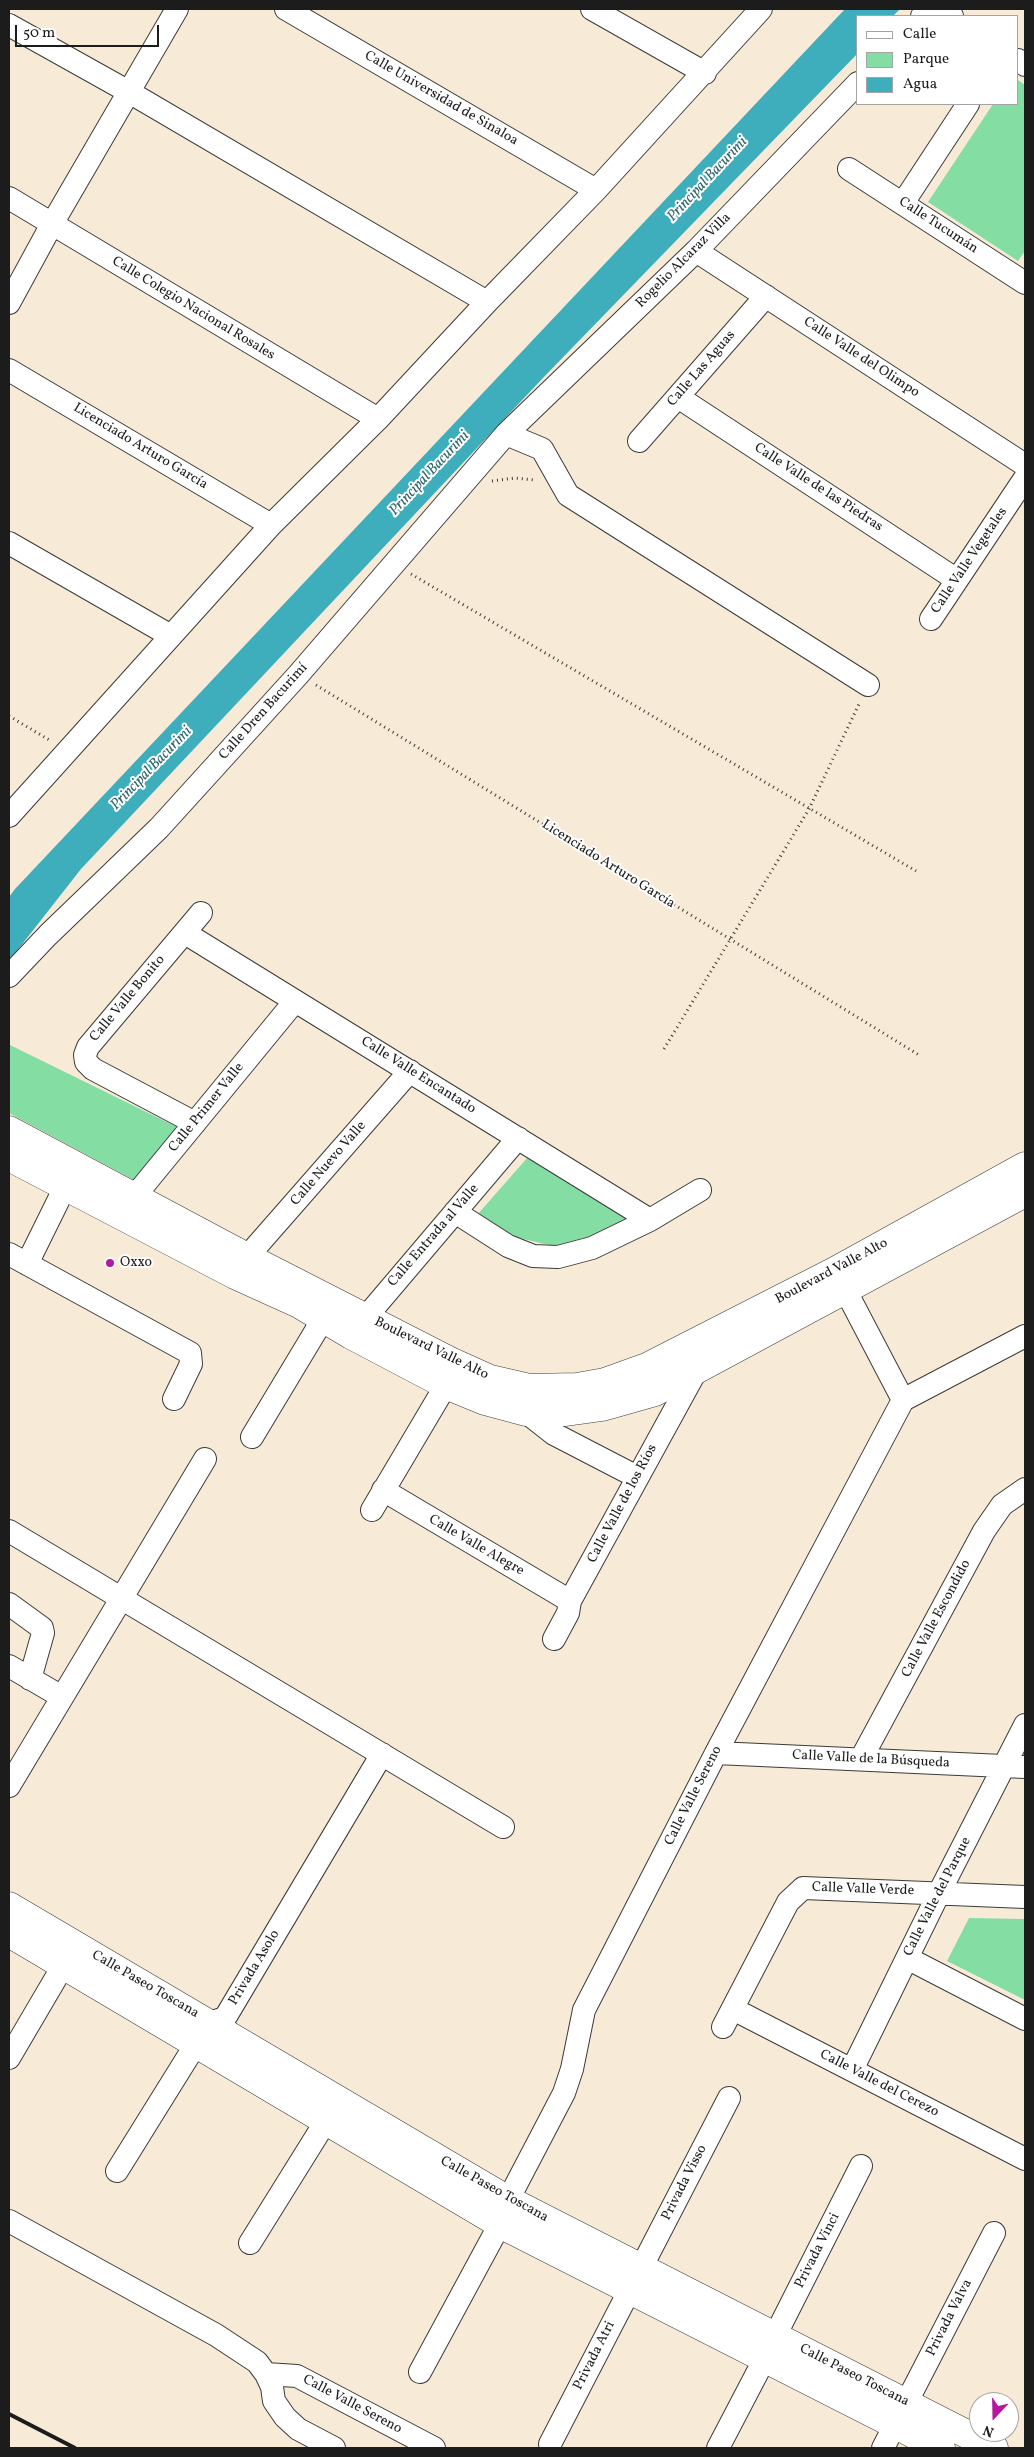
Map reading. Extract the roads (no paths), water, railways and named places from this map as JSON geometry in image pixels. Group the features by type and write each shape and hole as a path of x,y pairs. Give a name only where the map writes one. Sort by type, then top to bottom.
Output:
{"street":[{"path":"9,303 52,224 177,9"},
{"name":"Calle Universidad de Sinaloa","path":"286,9 596,190"},
{"path":"592,9 705,73"},
{"path":"9,816 271,525 378,419 487,302 596,190 705,73 761,9"},
{"path":"9,25 129,92 487,302"},
{"name":"Rogelio Alcaraz Villa","path":"506,434 696,251 856,85"},
{"path":"903,203 967,105"},
{"name":"Calle Tucumán","path":"850,169 1022,275"},
{"name":"Calle Colegio Nacional Rosales","path":"9,198 378,419"},
{"name":"Calle Valle del Olimpo","path":"696,251 1025,465"},
{"name":"Calle Las Aguas","path":"639,441 766,296"},
{"name":"Licenciado Arturo García","path":"9,370 271,525"},
{"name":"Calle Valle de las Piedras","path":"678,397 957,580"},
{"path":"535,405 542,449 568,495 868,685"},
{"path":"506,434 542,449"},
{"name":"Calle Dren Bacurimí","path":"9,976 48,935 159,828 298,674 506,434"},
{"name":"Calle Valle Vegetales","path":"931,619 1025,478"},
{"path":"9,543 171,636"},
{"name":"Calle Valle Bonito","path":"195,1122 93,1069 86,1062 85,1056 88,1047 201,913"},
{"name":"Calle Valle Encantado","path":"185,933 650,1220"},
{"name":"Calle Primer Valle","path":"127,1206 295,1001"},
{"name":"Calle Nuevo Valle","path":"247,1257 410,1071"},
{"name":"Boulevard Valle Alto","path":"9,1130 235,1275 299,1304 323,1319 358,1326 490,1379 529,1388 577,1387 605,1382 647,1367 840,1280 899,1259 1025,1193"},
{"name":"Calle Entrada al Valle","path":"358,1326 518,1138"},
{"name":"Boulevard Valle Alto","path":"9,1157 65,1187 127,1206 247,1257 358,1326 446,1384 485,1401 526,1412 566,1412 602,1407 655,1392 696,1371 1025,1166"},
{"path":"65,1187 18,1259 190,1353 191,1364 174,1399"},
{"path":"454,1212 508,1246 533,1256 558,1257 592,1248 650,1220 700,1190"},
{"path":"840,1280 903,1400 1025,1336"},
{"path":"252,1437 323,1319"},
{"name":"Calle Valle de los Ríos","path":"554,1639 568,1613 570,1601 696,1371"},
{"name":"Calle Valle Alegre","path":"446,1384 378,1500 570,1601"},
{"name":"Calle Valle Sereno","path":"420,2372 564,2093 572,2068 584,2010 716,1753 903,1400"},
{"path":"526,1412 554,1434 637,1477"},
{"path":"9,1786 205,1460"},
{"name":"Calle Valle Escondido","path":"861,1759 984,1531 1002,1505 1025,1489"},
{"path":"9,1531 502,1827"},
{"path":"9,1604 42,1628 43,1633 30,1679"},
{"path":"9,1666 62,1697"},
{"name":"Calle Valle del Parque","path":"852,2070 939,1893 1015,1766 1025,1725"},
{"name":"Calle Valle de la Búsqueda","path":"716,1753 1015,1766"},
{"name":"Privada Asolo","path":"117,2171 203,2033 225,2018 382,1754"},
{"name":"Calle Valle Verde","path":"728,2018 788,1902 803,1888 1025,1897"},
{"name":"Calle Paseo Toscana","path":"9,1906 203,2033 326,2121 770,2347 895,2425 941,2448"},
{"name":"Calle Paseo Toscana","path":"9,1933 64,1966 203,2033 504,2212"},
{"path":"907,1958 1025,2019"},
{"path":"9,2058 64,1966"},
{"name":"Calle Valle del Cerezo","path":"728,2018 852,2070 1025,2159"},
{"name":"Privada Visso","path":"636,2279 729,2098"},
{"path":"250,2243 326,2121"},
{"name":"Privada Vinci","path":"718,2448 861,2166"},
{"path":"9,2221 216,2335 257,2362 266,2374 274,2401 285,2417 298,2429 334,2448"},
{"name":"Privada Valva","path":"895,2425 994,2233"},
{"name":"Privada Atri","path":"550,2444 636,2279"},
{"name":"Calle Valle Sereno","path":"266,2374 297,2376 434,2448"},
{"name":"Calle Paseo Toscana","path":"895,2425 994,2448"}],"water":[{"name":"Principal Bacurimi","path":"845,9 900,9 894,15 856,15 856,55 541,380 81,869 9,961 9,897"}],"railway":[{"path":"9,2414 75,2448"}],"place":[{"name":"Oxxo","path":"110,1263"}]}
